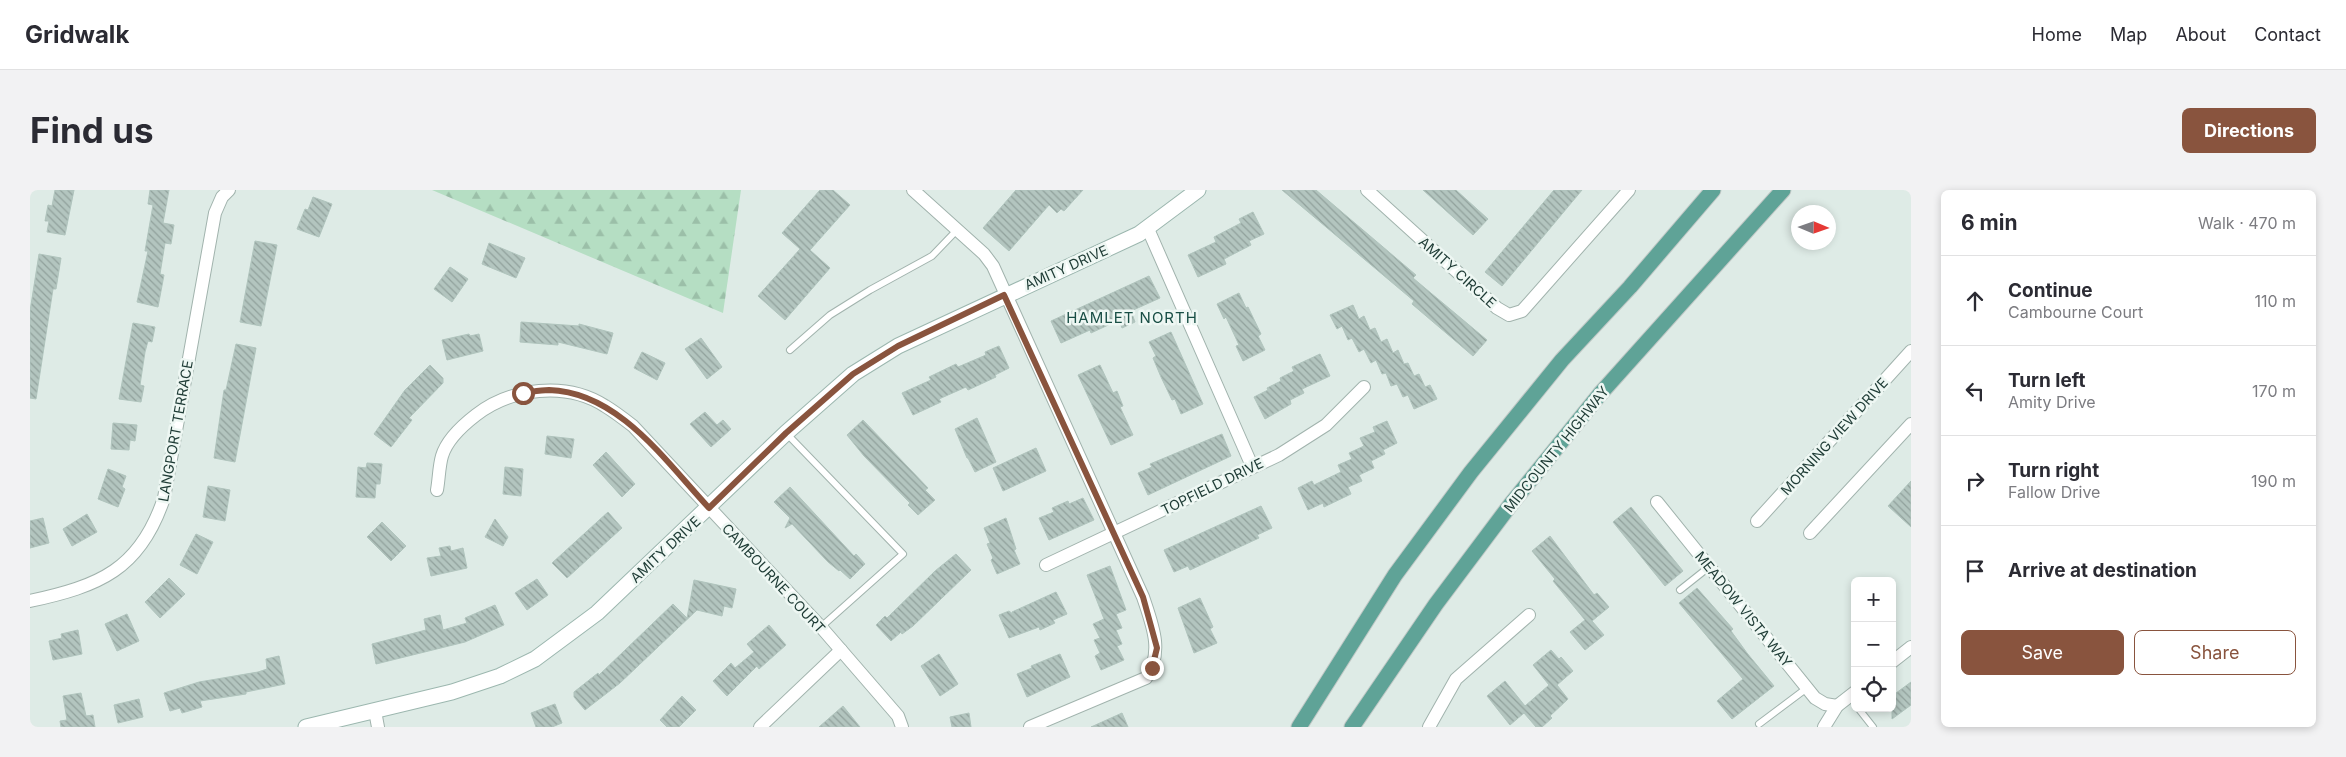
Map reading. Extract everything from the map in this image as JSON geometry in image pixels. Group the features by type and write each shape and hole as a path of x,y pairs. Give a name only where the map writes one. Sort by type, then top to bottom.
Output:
{"main road":[{"path":"1299,727 1395,575 1471,472 1562,360 1630,287 1713,190"},
{"name":"MIDCOUNTY HIGHWAY","path":"1352,727 1436,604 1510,504 1600,394 1783,190"}],"street":[{"name":"LANGPORT TERRACE","path":"30,601 75,590 114,571 145,540 157,522 164,498 215,213 222,197 229,190"},
{"path":"913,190 984,254 992,266 1113,535 1143,597 1157,648 1152,668 1146,678 1030,727"},
{"name":"AMITY DRIVE","path":"306,727 476,684 500,676 536,658 598,613 786,433 860,370 898,346 1148,229 1197,190"},
{"name":"AMITY CIRCLE","path":"1367,190 1497,308 1509,314 1522,311 1630,190"},
{"path":"1148,229 1252,466"},
{"name":"MORNING VIEW DRIVE","path":"1756,522 1911,351"},
{"name":"TOPFIELD DRIVE","path":"1046,565 1113,535 1278,455 1326,425 1364,387"},
{"name":"CAMBOURNE COURT","path":"437,490 442,456 449,442 467,422 491,404 523,393 550,390 580,395 604,405 633,426 821,627 898,716 902,727"},
{"path":"1810,533 1911,424"},
{"name":"MEADOW VISTA WAY","path":"1657,502 1815,698 1825,704 1837,706"},
{"path":"1429,727 1456,679 1529,615"},
{"path":"1896,659 1911,647"},
{"path":"760,727 841,650"},
{"path":"1824,727 1837,706 1851,699"},
{"path":"375,711 378,727"}],"lane":[{"path":"790,350 830,315 870,290 932,256 957,230"},
{"path":"786,433 903,554 821,627"},
{"path":"1680,590 1709,567"},
{"path":"1759,724 1807,688"},
{"path":"1861,712 1873,727"}],"green space":[{"path":"432,190 741,190 723,313"}],"building":[{"path":"55,190 74,190 65,235 47,232 49,221 45,221 48,205 52,206"},
{"path":"150,190 169,190 163,223 174,225 171,244 165,243 160,274 164,275 158,307 137,302 148,251 145,251 153,205 148,204"},
{"path":"820,190 833,190 850,205 810,250 830,268 785,320 758,296 800,249 782,233"},
{"path":"1016,190 1083,190 1064,211 1061,209 1057,213 1049,205 1009,251 983,228"},
{"path":"1282,190 1316,190 1416,275 1413,278 1487,340 1473,356 1412,304 1414,301"},
{"path":"1423,190 1456,190 1488,219 1473,235"},
{"path":"1554,190 1582,190 1502,286 1485,272"},
{"path":"313,197 332,204 319,237 297,229 305,209 308,210"},
{"path":"1253,212 1264,234 1249,241 1251,245 1224,259 1226,264 1198,277 1188,255 1216,242 1214,237 1241,223 1239,219"},
{"path":"255,241 277,245 261,326 240,322"},
{"path":"489,243 525,258 516,278 482,264"},
{"path":"39,254 61,258 56,289 53,289 36,399 30,398 30,311"},
{"path":"450,267 468,279 452,302 434,289"},
{"path":"1149,276 1160,298 1131,311 1135,322 1122,328 1119,320 1091,333 1090,330 1061,343 1051,321"},
{"path":"1239,293 1261,334 1258,336 1265,350 1243,361 1236,346 1239,345 1226,317 1224,319 1217,304"},
{"path":"1353,305 1359,319 1364,316 1370,330 1375,328 1381,342 1387,339 1393,353 1398,350 1404,364 1408,363 1414,376 1419,374 1425,387 1430,385 1437,399 1414,409 1408,395 1403,397 1397,384 1391,386 1386,373 1382,374 1376,360 1371,363 1364,349 1359,352 1352,338 1348,340 1342,326 1337,329 1330,315"},
{"path":"521,322 579,326 579,324 613,333 607,354 558,342 558,345 520,342"},
{"path":"133,323 155,327 152,342 148,341 145,352 140,385 144,386 141,402 119,399"},
{"path":"1171,332 1203,404 1181,414 1175,399 1172,400 1161,377 1153,358 1156,356 1149,342"},
{"path":"469,334 470,336 479,334 483,351 447,360 442,340"},
{"path":"701,338 722,367 707,379 685,349"},
{"path":"236,344 256,348 235,462 214,458 224,390 226,390"},
{"path":"999,346 1009,368 995,375 996,377 968,390 966,387 939,399 941,402 913,415 902,393 931,380 929,377 956,364 958,367 986,355 985,352"},
{"path":"642,352 665,363 657,380 634,368"},
{"path":"1320,354 1330,376 1302,389 1304,393 1290,400 1291,404 1265,419 1254,397 1281,381 1280,378 1294,371 1292,367"},
{"path":"430,365 443,378 443,383 409,418 412,420 391,447 374,434 405,390"},
{"path":"1100,365 1113,393 1117,391 1123,406 1120,407 1133,435 1111,445 1078,375"},
{"path":"705,412 717,425 723,420 731,429 711,447 690,424"},
{"path":"977,418 996,462 975,472 955,429"},
{"path":"863,420 928,488 925,490 935,500 918,515 908,505 910,503 864,456 847,435"},
{"path":"1387,421 1397,443 1383,450 1385,454 1371,461 1374,468 1359,475 1362,481 1348,487 1351,494 1324,507 1323,503 1308,510 1298,488 1312,481 1314,485 1341,472 1338,465 1352,459 1349,453 1364,446 1360,438 1375,432 1373,427"},
{"path":"113,423 137,425 135,441 130,440 129,450 111,449"},
{"path":"1222,434 1231,456 1148,495 1138,473 1152,467 1150,464"},
{"path":"547,436 574,439 571,458 545,454"},
{"path":"1036,448 1046,471 1003,491 993,468"},
{"path":"606,452 635,484 622,497 593,465"},
{"path":"367,463 382,464 380,484 376,484 375,498 356,497 358,467 366,468"},
{"path":"505,467 523,469 521,496 503,494"},
{"path":"108,469 126,476 122,487 125,489 118,507 98,499"},
{"path":"1911,481 1911,527 1888,506"},
{"path":"208,486 230,490 225,521 203,517"},
{"path":"790,487 854,556 856,554 865,564 850,579 828,562 792,524 785,528 790,518 774,502"},
{"path":"1083,498 1094,520 1049,540 1039,518 1054,512 1052,508 1068,501 1069,504"},
{"path":"1261,506 1272,528 1257,535 1259,538 1190,570 1188,566 1174,572 1164,550"},
{"path":"1631,507 1683,571 1665,586 1613,522"},
{"path":"608,512 622,528 567,578 552,563"},
{"path":"87,514 97,532 72,546 63,529"},
{"path":"43,518 49,543 30,548 30,521"},
{"path":"1006,518 1016,549 1014,550 1020,564 997,574 991,560 993,558 987,544 990,543 984,528"},
{"path":"495,519 508,537 503,546 485,537"},
{"path":"382,522 406,546 391,561 367,537"},
{"path":"196,534 213,542 197,574 180,565"},
{"path":"1550,536 1594,595 1597,593 1609,607 1592,621 1604,635 1585,650 1570,632 1585,620 1553,581 1555,579 1532,551"},
{"path":"450,546 451,551 463,548 467,568 431,576 427,558 441,556 439,548"},
{"path":"956,554 971,570 913,626 902,634 901,632 891,641 876,625 885,616 887,618 935,571"},
{"path":"1110,566 1126,610 1116,614 1122,628 1116,630 1122,644 1117,646 1124,660 1101,670 1095,656 1100,653 1094,640 1100,638 1093,624 1104,619 1087,575"},
{"path":"169,578 185,594 160,618 145,602"},
{"path":"537,579 548,595 527,610 515,593"},
{"path":"694,580 736,589 732,608 724,606 722,616 697,610 620,683 585,710 574,697 574,692 598,673 599,675 673,604 687,618"},
{"path":"1697,588 1733,629 1731,631 1774,686 1732,719 1717,701 1743,679 1679,603"},
{"path":"1056,592 1067,614 1053,620 1055,623 1040,630 1039,627 1009,638 999,615 1009,611 1014,615 1012,612"},
{"path":"1200,598 1213,627 1210,629 1217,643 1194,653 1178,608"},
{"path":"495,605 504,625 465,642 376,664 372,644 426,630 424,619 440,615 443,630 467,623 465,618"},
{"path":"127,614 139,641 117,651 105,624"},
{"path":"769,625 786,645 759,669 757,666 727,696 713,681 731,663 735,668 754,652 747,644"},
{"path":"78,630 82,654 53,660 49,641 62,638 61,634"},
{"path":"1551,650 1559,659 1561,657 1573,671 1557,685 1568,699 1550,716 1552,718 1542,727 1536,727 1524,713 1510,725 1487,696 1505,681 1525,706 1549,685 1533,665"},
{"path":"939,654 958,684 940,696 921,666"},
{"path":"1060,654 1070,677 1027,697 1017,674"},
{"path":"279,656 285,684 246,692 246,694 200,701 202,707 182,713 180,708 170,711 164,693 199,682 258,672 267,669 266,659"},
{"path":"1911,682 1911,705 1892,719 1892,712 1896,712 1896,693"},
{"path":"81,693 86,716 93,715 95,727 61,727 60,721 67,720 63,696"},
{"path":"682,696 696,710 679,727 667,727 660,720"},
{"path":"139,699 143,717 118,723 114,705"},
{"path":"555,704 562,723 552,727 536,727 531,713"},
{"path":"843,706 860,727 819,727"},
{"path":"969,713 971,727 952,727 950,717"},
{"path":"1122,713 1128,727 1091,727"}],"district":[{"name":"HAMLET NORTH","path":"1132,317"}],"route":[{"path":"523,393 550,390 580,395 604,405 633,426 709,508 786,433 853,374 898,346 1004,295 1143,597 1157,648 1152,668"}]}
